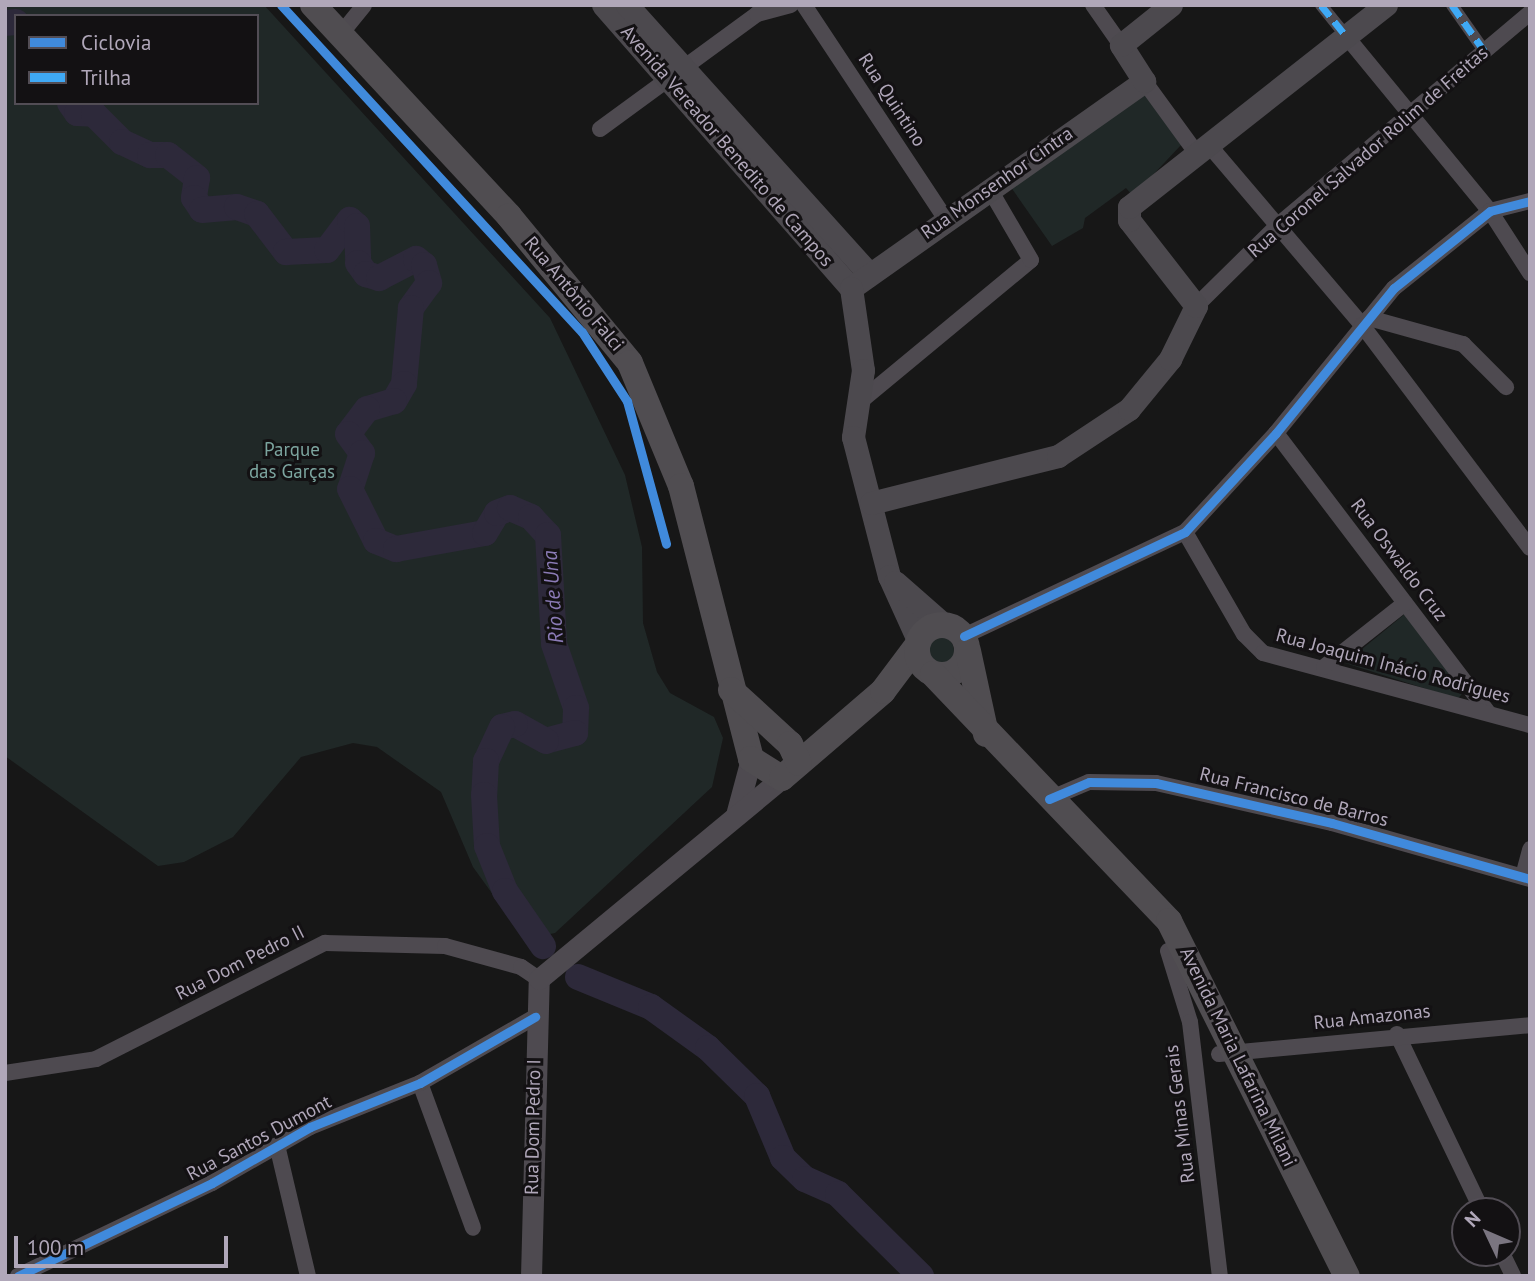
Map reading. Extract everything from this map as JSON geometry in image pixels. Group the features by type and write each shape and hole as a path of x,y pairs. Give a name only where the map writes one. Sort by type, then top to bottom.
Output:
{"main road":[{"name":"Rua Antônio Falci","path":"313,5 526,236 630,363 681,486 730,689 751,759"},
{"name":"Avenida Vereador Benedito de Campos","path":"603,5 675,73 768,173 859,281"},
{"name":"Avenida Vereador Benedito de Campos","path":"627,5 675,73"},
{"path":"1144,81 1121,45 1171,5"},
{"path":"1196,306 1126,214 1202,149 1386,5"},
{"name":"Rua Monsenhor Cintra","path":"859,281 1144,81"},
{"path":"859,281 862,400 853,437 889,576 923,658 986,736 1049,799"},
{"name":"Rua Coronel Salvador Rolim de Freitas","path":"871,503 1013,470 1100,434 1150,387 1196,306"},
{"path":"889,576 958,637 986,736"},
{"path":"923,658 949,675 958,637"},
{"path":"790,771 923,658 958,637"},
{"path":"730,689 778,733 790,771"},
{"path":"790,771 751,759 756,746 778,733 830,736"},
{"name":"Avenida Maria Lafarina Milani","path":"1049,799 1169,921 1196,1001"},
{"name":"Avenida Maria Lafarina Milani","path":"1105,857 1168,951 1228,1053 1347,1276"},
{"name":"Avenida Maria Lafarina Milani","path":"1228,1053 1328,1276"}],"street":[{"path":"340,35 364,5"},
{"path":"600,129 754,10 791,5"},
{"name":"Rua Quintino","path":"804,5 945,219"},
{"path":"1093,5 1121,45"},
{"path":"1321,5 1490,211 1530,273"},
{"path":"1452,5 1485,52"},
{"name":"Rua Coronel Salvador Rolim de Freitas","path":"1196,306 1279,225 1530,13"},
{"path":"1144,81 1202,149 1279,225 1366,321 1530,548"},
{"path":"862,400 1031,260 989,188"},
{"path":"958,637 1185,532 1276,433 1394,288 1490,211 1530,201"},
{"path":"1366,321 1463,344 1507,387"},
{"name":"Rua Oswaldo Cruz","path":"1276,433 1488,712"},
{"name":"Rua Joaquim Inácio Rodrigues","path":"1185,532 1252,645 1530,725"},
{"path":"1324,667 1405,603"},
{"path":"733,820 751,759"},
{"path":"539,979 790,771"},
{"name":"Rua Francisco de Barros","path":"1049,799 1089,782 1156,783 1526,878"},
{"path":"1526,878 1530,849"},
{"name":"Rua Dom Pedro II","path":"5,1073 96,1059 325,943 445,946 522,967 539,979"},
{"name":"Rua Dom Pedro I","path":"531,1276 535,1017 539,979"},
{"name":"Rua Minas Gerais","path":"1196,1001 1220,1276"},
{"name":"Rua Santos Dumont","path":"19,1276 35,1271 212,1183 276,1145 420,1083 535,1017"},
{"name":"Rua Amazonas","path":"1228,1053 1396,1034 1530,1025"},
{"path":"1396,1034 1475,1197"},
{"path":"420,1083 473,1228"},
{"path":"276,1145 308,1276"}],"green space":[{"name":"Parque das Garças","path":"5,5 264,5 550,318 625,475 642,547 643,623 657,672 670,693 714,717 723,738 712,787 555,933 525,939 473,867 441,792 377,747 353,743 301,757 233,837 184,862 158,866 5,756"},
{"path":"1142,86 1182,144 1133,196 1126,188 1085,218 1083,228 1052,246 1008,183"},
{"path":"1406,613 1464,691 1458,699 1345,663"},
{"path":"939,636 945,637 953,645 953,657 945,665 939,666 933,665 925,657 924,651 925,645 933,637"}],"waterway":[{"name":"Rio de Una","path":"5,23 14,22"},
{"name":"Rio de Una","path":"71,105 77,113 94,114 122,142 150,155 168,155 197,178 194,198 202,210 237,207 257,214 286,252 327,250 350,220 357,226 358,263 366,274 379,278 416,259 424,265 429,283 411,308 404,384 394,401 367,409 348,434 362,453 350,489 376,541 396,549 485,533 497,513 510,508 531,517 548,535 554,644 576,708 575,733 546,741 515,724 502,727 486,761 484,795 487,846 505,891 543,946"},
{"name":"Rio de Una","path":"578,977 651,1007 708,1048 757,1096 783,1158 805,1179 838,1194 921,1276"}],"marked path":[{"path":"1321,5 1346,36"},
{"path":"1452,5 1485,52"}],"cycle path":[{"path":"281,5 582,332 627,401 666,544"},
{"path":"964,636 1185,532 1276,433 1394,288 1490,211 1530,201"},
{"path":"1049,799 1089,782 1156,783 1332,823 1530,879"},
{"path":"18,1276 212,1183 310,1127 420,1083 535,1017"}]}
